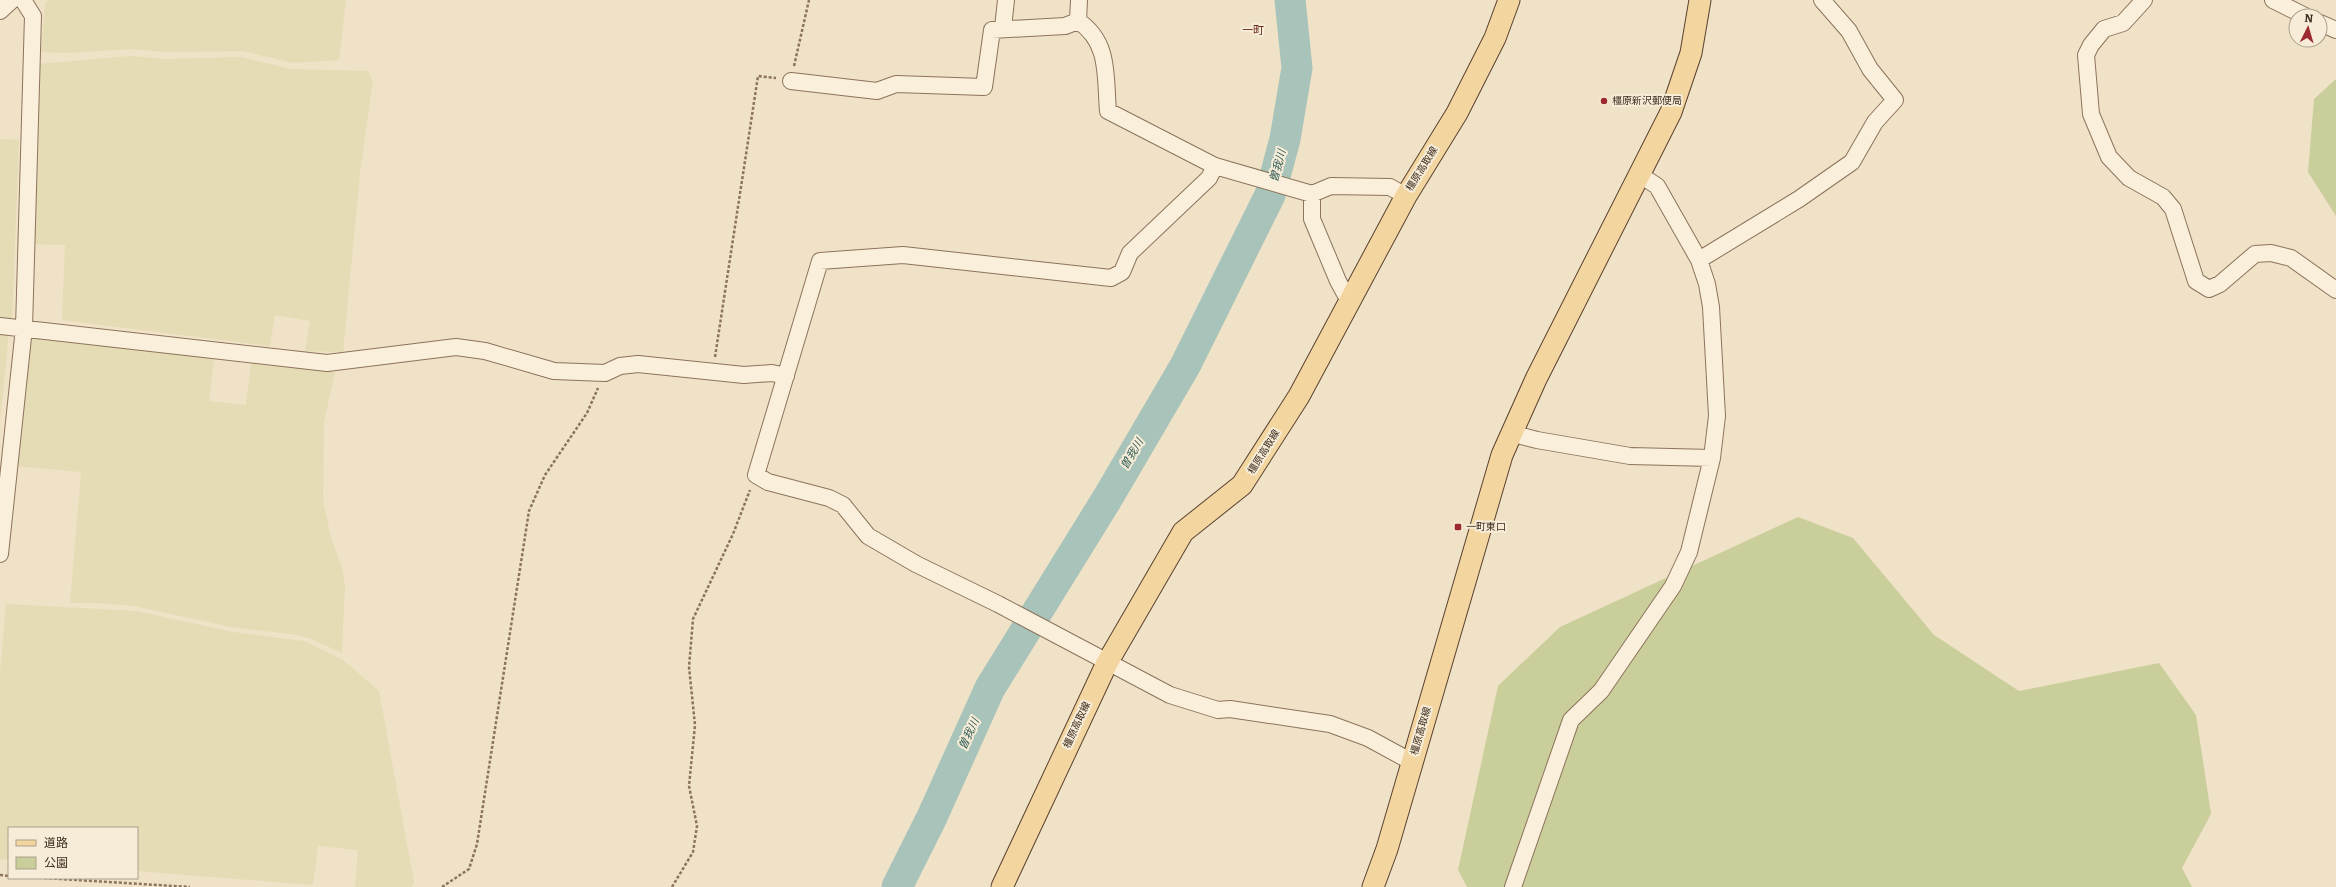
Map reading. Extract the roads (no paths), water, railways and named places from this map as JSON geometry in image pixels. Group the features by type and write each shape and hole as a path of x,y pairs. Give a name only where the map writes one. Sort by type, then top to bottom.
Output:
{"main road":[{"name":"橿原高取線","path":"1002,887 1107,662 1182,532 1242,485 1299,396 1406,196 1457,113 1496,38 1509,0"},
{"name":"橿原高取線","path":"1373,887 1387,849 1483,513 1510,433 1671,112 1691,53 1700,0"}],"street":[{"path":"0,11 12,0"},
{"path":"0,554 24,328 33,16 23,0"},
{"path":"1003,28 1006,0"},
{"path":"1078,21 1079,0"},
{"path":"1699,260 1799,199 1852,162 1875,122 1895,100 1870,69 1849,31 1822,0"},
{"path":"2144,0 2123,23 2104,30 2091,45 2086,55 2092,114 2109,157 2129,178 2163,197 2173,209 2196,281 2208,289 2220,284 2255,254 2271,253 2291,258 2336,290"},
{"path":"2273,0 2290,8"},
{"path":"792,81 877,91 896,84 984,87 992,30 1003,28 1065,26 1078,21"},
{"path":"1078,21 1089,28 1102,49 1108,111 1215,166 1308,192 1331,186 1390,187 1406,196"},
{"path":"1215,166 1208,178 1130,253 1122,272 1111,278 903,255 820,261 756,474 768,482 829,498 843,506 868,536 916,564 1002,606 1170,695 1218,710 1230,709 1330,724 1368,738 1412,762"},
{"path":"1513,887 1571,720 1602,691 1673,586 1689,552 1712,458 1717,416 1712,307 1707,284 1699,260 1657,186 1640,176"},
{"path":"1308,192 1312,219 1338,281 1350,303"},
{"path":"0,326 327,363 456,348 485,351 554,371 605,373 620,366 638,364 744,375 772,373 786,376"},
{"path":"1510,433 1537,440 1630,456 1712,458"}],"waterway":[{"name":"曽我川","path":"897,887 932,817 990,688 1107,499 1185,366 1270,195 1285,139 1297,68 1290,0"}],"place":[{"name":"橿原新沢郵便局","path":"1604,101"},
{"name":"一町東口","path":"1458,527"}],"district":[{"name":"一町","path":"1253,30"}]}
